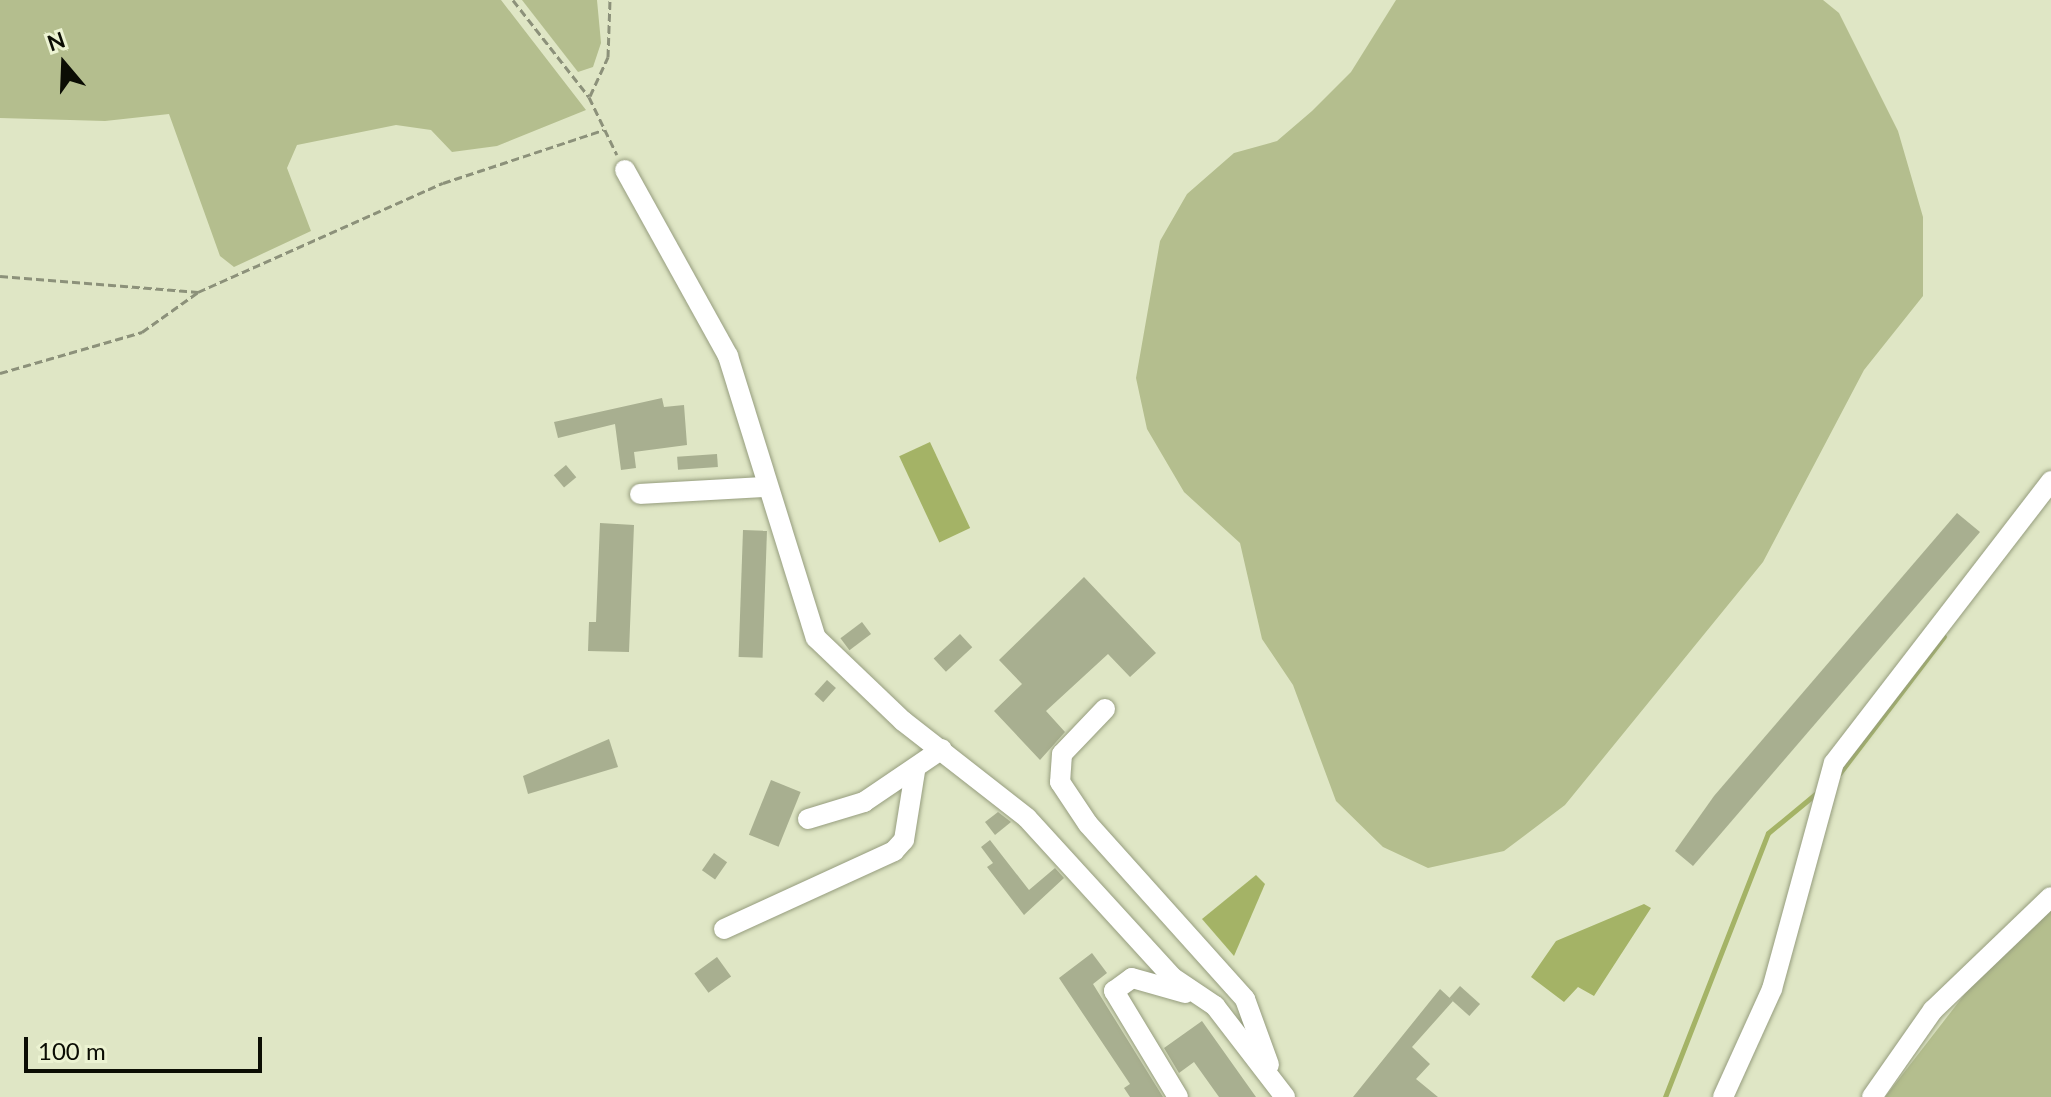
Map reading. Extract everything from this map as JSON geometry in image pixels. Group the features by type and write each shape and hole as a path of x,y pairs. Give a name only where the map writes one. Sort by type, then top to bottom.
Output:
{"street":[{"path":"625,170 728,356 816,638 831,659 1027,818 1172,977 1204,998 1285,1097"},
{"path":"1723,1097 1772,989 1822,794 1834,763 2051,481"},
{"path":"640,494 767,487"},
{"path":"1105,709 1062,754 1060,782 1088,824 1245,999 1285,1097"},
{"path":"808,819 841,812 915,771 942,749"},
{"path":"724,929 894,851 904,840 915,771"},
{"path":"1872,1097 1933,1010 2051,897"},
{"path":"1178,1097 1114,991 1143,978 1204,998"}],"path":[{"path":"513,0 589,97 607,138"},
{"path":"589,97 608,57 610,0"},
{"path":"0,373 142,332 198,292 456,178 603,130"},
{"path":"0,276 198,292"}],"shaded area":[{"path":"0,0 501,0 586,110 497,146 452,152 431,130 396,125 297,145 287,168 311,231 234,267 220,256 169,114 105,121 0,118"},
{"path":"522,0 597,0 601,43 593,67 578,72"},
{"path":"1396,0 1823,0 1839,13 1898,131 1923,217 1923,296 1864,370 1763,562 1565,805 1504,851 1428,868 1383,847 1336,801 1293,685 1262,639 1240,543 1184,492 1147,429 1136,378 1160,241 1187,194 1234,153 1277,141 1312,111 1351,72"},
{"path":"930,442 970,528 939,542 899,456"},
{"path":"1256,875 1265,884 1234,956 1202,919"},
{"path":"1644,904 1651,908 1594,996 1578,987 1564,1002 1531,977 1556,941"},
{"path":"2051,909 2051,1097 1885,1097 1978,977"}],"building":[{"path":"662,398 664,407 684,405 687,445 634,452 636,468 621,470 615,424 558,438 554,422"},
{"path":"717,454 718,467 678,470 677,457"},
{"path":"566,465 576,477 564,488 554,475"},
{"path":"1957,513 1980,532 1693,866 1675,851 1714,796"},
{"path":"600,523 634,525 629,652 588,651 589,622 596,622"},
{"path":"743,530 767,531 763,658 739,657"},
{"path":"1084,577 1156,653 1130,677 1108,654 1046,711 1065,732 1040,760 994,711 1022,684 999,660"},
{"path":"862,622 871,634 849,650 840,638"},
{"path":"960,634 972,647 946,672 934,659"},
{"path":"827,680 836,688 823,702 814,694"},
{"path":"609,739 618,767 528,794 523,776"},
{"path":"771,780 801,792 779,847 749,835"},
{"path":"998,812 1011,822 995,835 985,822"},
{"path":"990,840 1029,890 1055,868 1064,878 1024,915 987,867 993,863 981,847"},
{"path":"714,853 727,862 715,879 702,870"},
{"path":"1092,953 1107,973 1093,984 1163,1097 1130,1097 1124,1088 1130,1084 1059,978"},
{"path":"717,957 731,976 708,993 694,973"},
{"path":"1460,986 1480,1004 1469,1016 1449,998"},
{"path":"1440,989 1453,1001 1412,1047 1430,1064 1416,1079 1438,1097 1353,1097"},
{"path":"1202,1021 1256,1097 1219,1097 1194,1062 1179,1073 1164,1048"}],"waterway":[{"path":"1839,774 1944,636"},
{"path":"1665,1097 1768,833 1819,791"}]}
